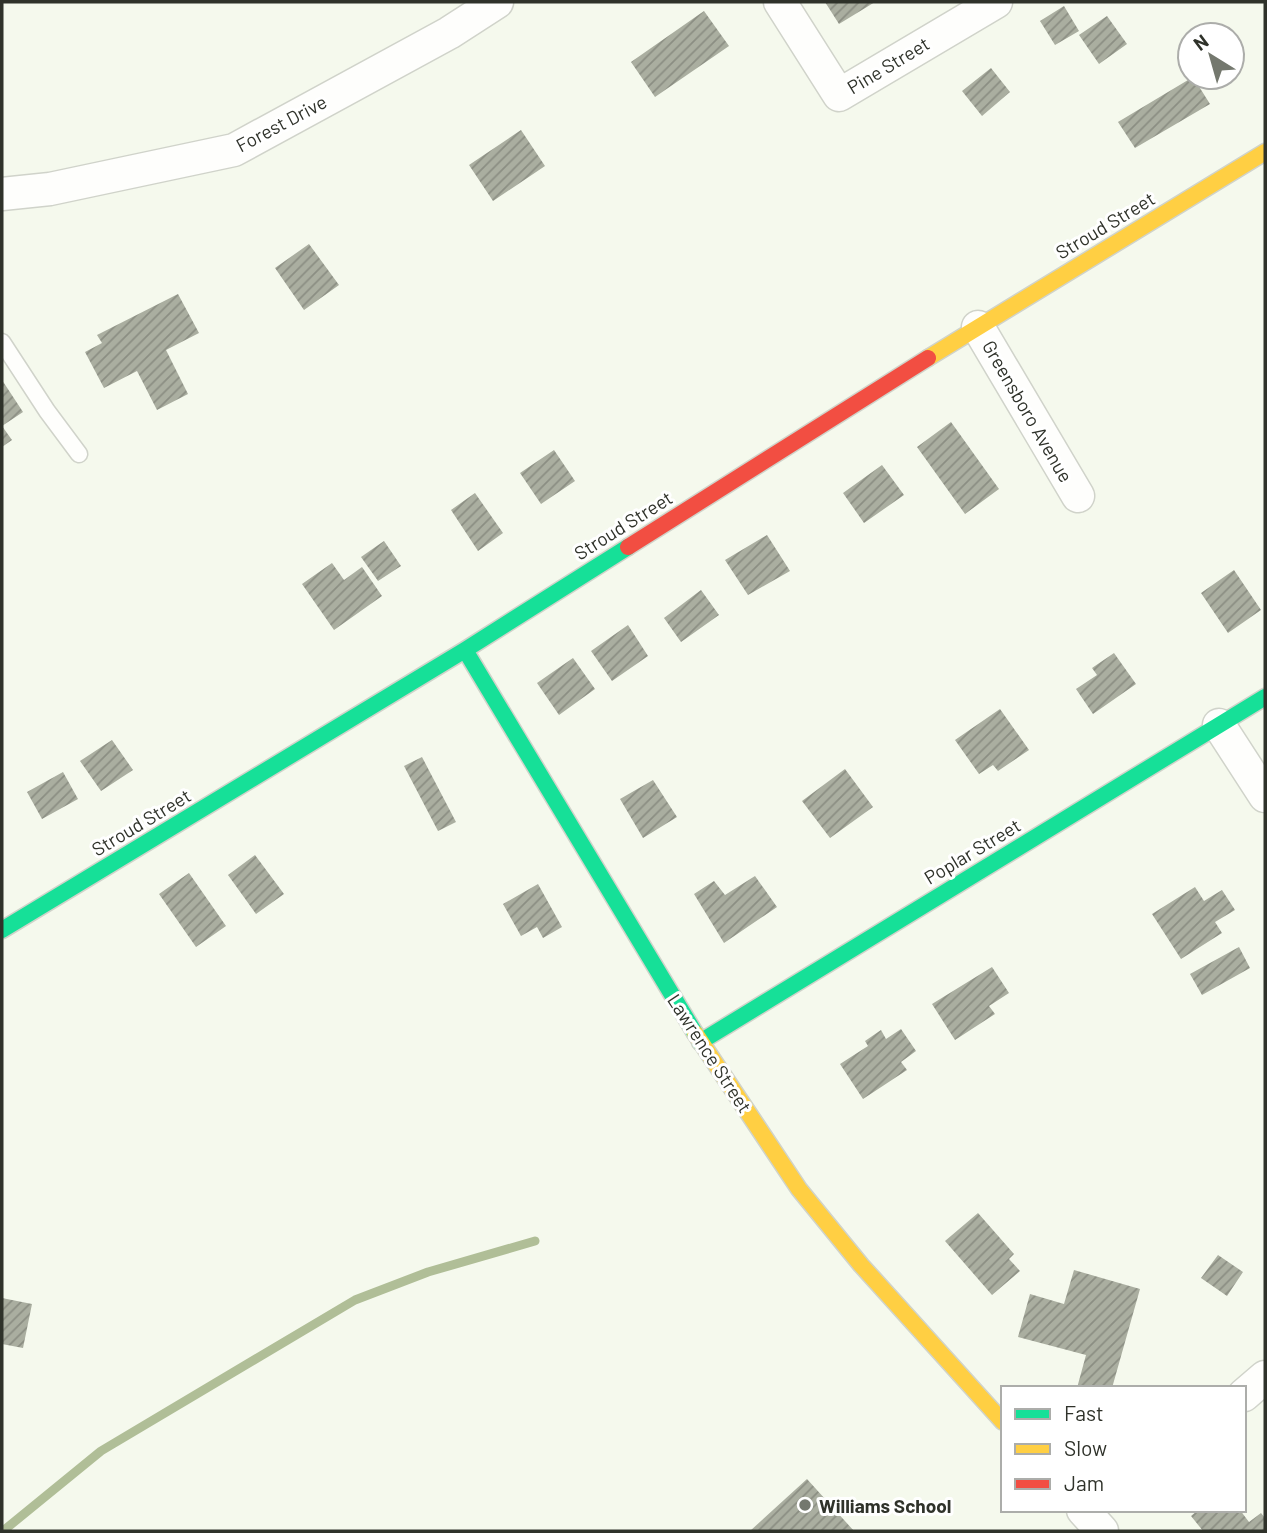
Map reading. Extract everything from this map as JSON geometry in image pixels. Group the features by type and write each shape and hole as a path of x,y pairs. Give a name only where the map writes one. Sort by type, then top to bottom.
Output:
{"street":[{"name":"Forest Drive","path":"2,194 50,190 234,150 449,33 497,2"},
{"name":"Pine Street","path":"780,2 839,94 996,2"},
{"name":"Stroud Street","path":"2,930 465,650 978,327 1265,152"},
{"name":"Greensboro Avenue","path":"978,327 1078,496"},
{"name":"Lawrence Street","path":"465,650 700,1042 799,1189 861,1265 1001,1420"},
{"name":"Poplar Street","path":"700,1042 1265,697"},
{"path":"1219,725 1265,796"},
{"path":"1246,1393 1265,1377"}],"lane":[{"path":"2,342 79,454"}],"building":[{"path":"825,2 875,2 839,24"},
{"path":"1064,6 1079,31 1055,45 1040,21"},
{"path":"704,11 729,46 655,97 631,62"},
{"path":"1107,16 1127,44 1099,64 1079,35"},
{"path":"991,68 1010,92 982,116 962,91"},
{"path":"1176,87 1176,91 1202,91 1210,104 1135,148 1118,122"},
{"path":"521,130 545,166 493,201 469,165"},
{"path":"309,244 339,285 304,310 275,268"},
{"path":"178,294 199,333 166,350 188,394 157,410 137,371 104,388 85,352 102,343 97,335"},
{"path":"2,380 23,412 2,426"},
{"path":"951,422 999,489 965,514 917,447"},
{"path":"2,426 12,440 2,447"},
{"path":"554,450 575,481 541,504 520,473"},
{"path":"882,465 904,495 864,523 843,493"},
{"path":"475,493 503,533 478,551 451,510"},
{"path":"767,535 790,571 748,595 725,560"},
{"path":"384,541 401,566 378,581 361,557"},
{"path":"332,563 344,580 362,567 382,596 334,630 302,584"},
{"path":"1234,570 1261,610 1228,633 1201,593"},
{"path":"701,590 719,615 681,642 664,618"},
{"path":"628,625 648,656 612,681 591,651"},
{"path":"1114,653 1136,684 1093,714 1076,689 1097,675 1092,668"},
{"path":"573,658 595,689 559,715 537,683"},
{"path":"1000,709 1029,750 998,771 993,765 979,774 955,740"},
{"path":"112,740 133,770 101,791 80,761"},
{"path":"422,757 456,822 438,831 404,766"},
{"path":"845,769 873,807 830,838 802,801"},
{"path":"63,772 78,799 42,819 27,792"},
{"path":"653,780 677,817 643,838 620,799"},
{"path":"255,855 284,894 256,914 228,875"},
{"path":"189,873 226,926 196,947 159,894"},
{"path":"755,876 777,907 724,943 694,894 714,881 725,895"},
{"path":"538,884 562,927 543,938 537,927 521,936 503,904"},
{"path":"1195,887 1204,901 1222,890 1235,910 1215,922 1222,933 1181,959 1152,914"},
{"path":"1239,947 1250,968 1202,995 1190,974"},
{"path":"992,967 1009,993 989,1006 995,1014 955,1040 932,1004"},
{"path":"901,1029 916,1051 901,1062 907,1070 863,1099 840,1064 868,1046 865,1041 881,1030 886,1039"},
{"path":"978,1213 1014,1254 1009,1259 1020,1271 992,1295 945,1241"},
{"path":"1218,1255 1243,1272 1227,1296 1201,1278"},
{"path":"1074,1270 1140,1289 1113,1386 1078,1386 1086,1355 1018,1337 1030,1294 1064,1304"},
{"path":"2,1298 32,1304 23,1348 2,1344"},
{"name":"Williams School","path":"807,1479 854,1531 750,1531"},
{"path":"1196,1512 1242,1512 1249,1522 1261,1513 1265,1518 1265,1531 1203,1531 1191,1516"}],"waterway":[{"path":"3,1531 101,1451 355,1300 428,1272 535,1241"}],"traffic: fast":[{"path":"2,930 465,650 628,547"},
{"path":"465,650 695,1033"},
{"path":"700,1042 1265,697"}],"traffic: slow":[{"path":"928,358 1265,152"},
{"path":"695,1033 799,1189 861,1265 1001,1420"}],"traffic: jam":[{"path":"628,547 928,358"}],"place":[{"name":"Williams School","path":"805,1505"}]}
